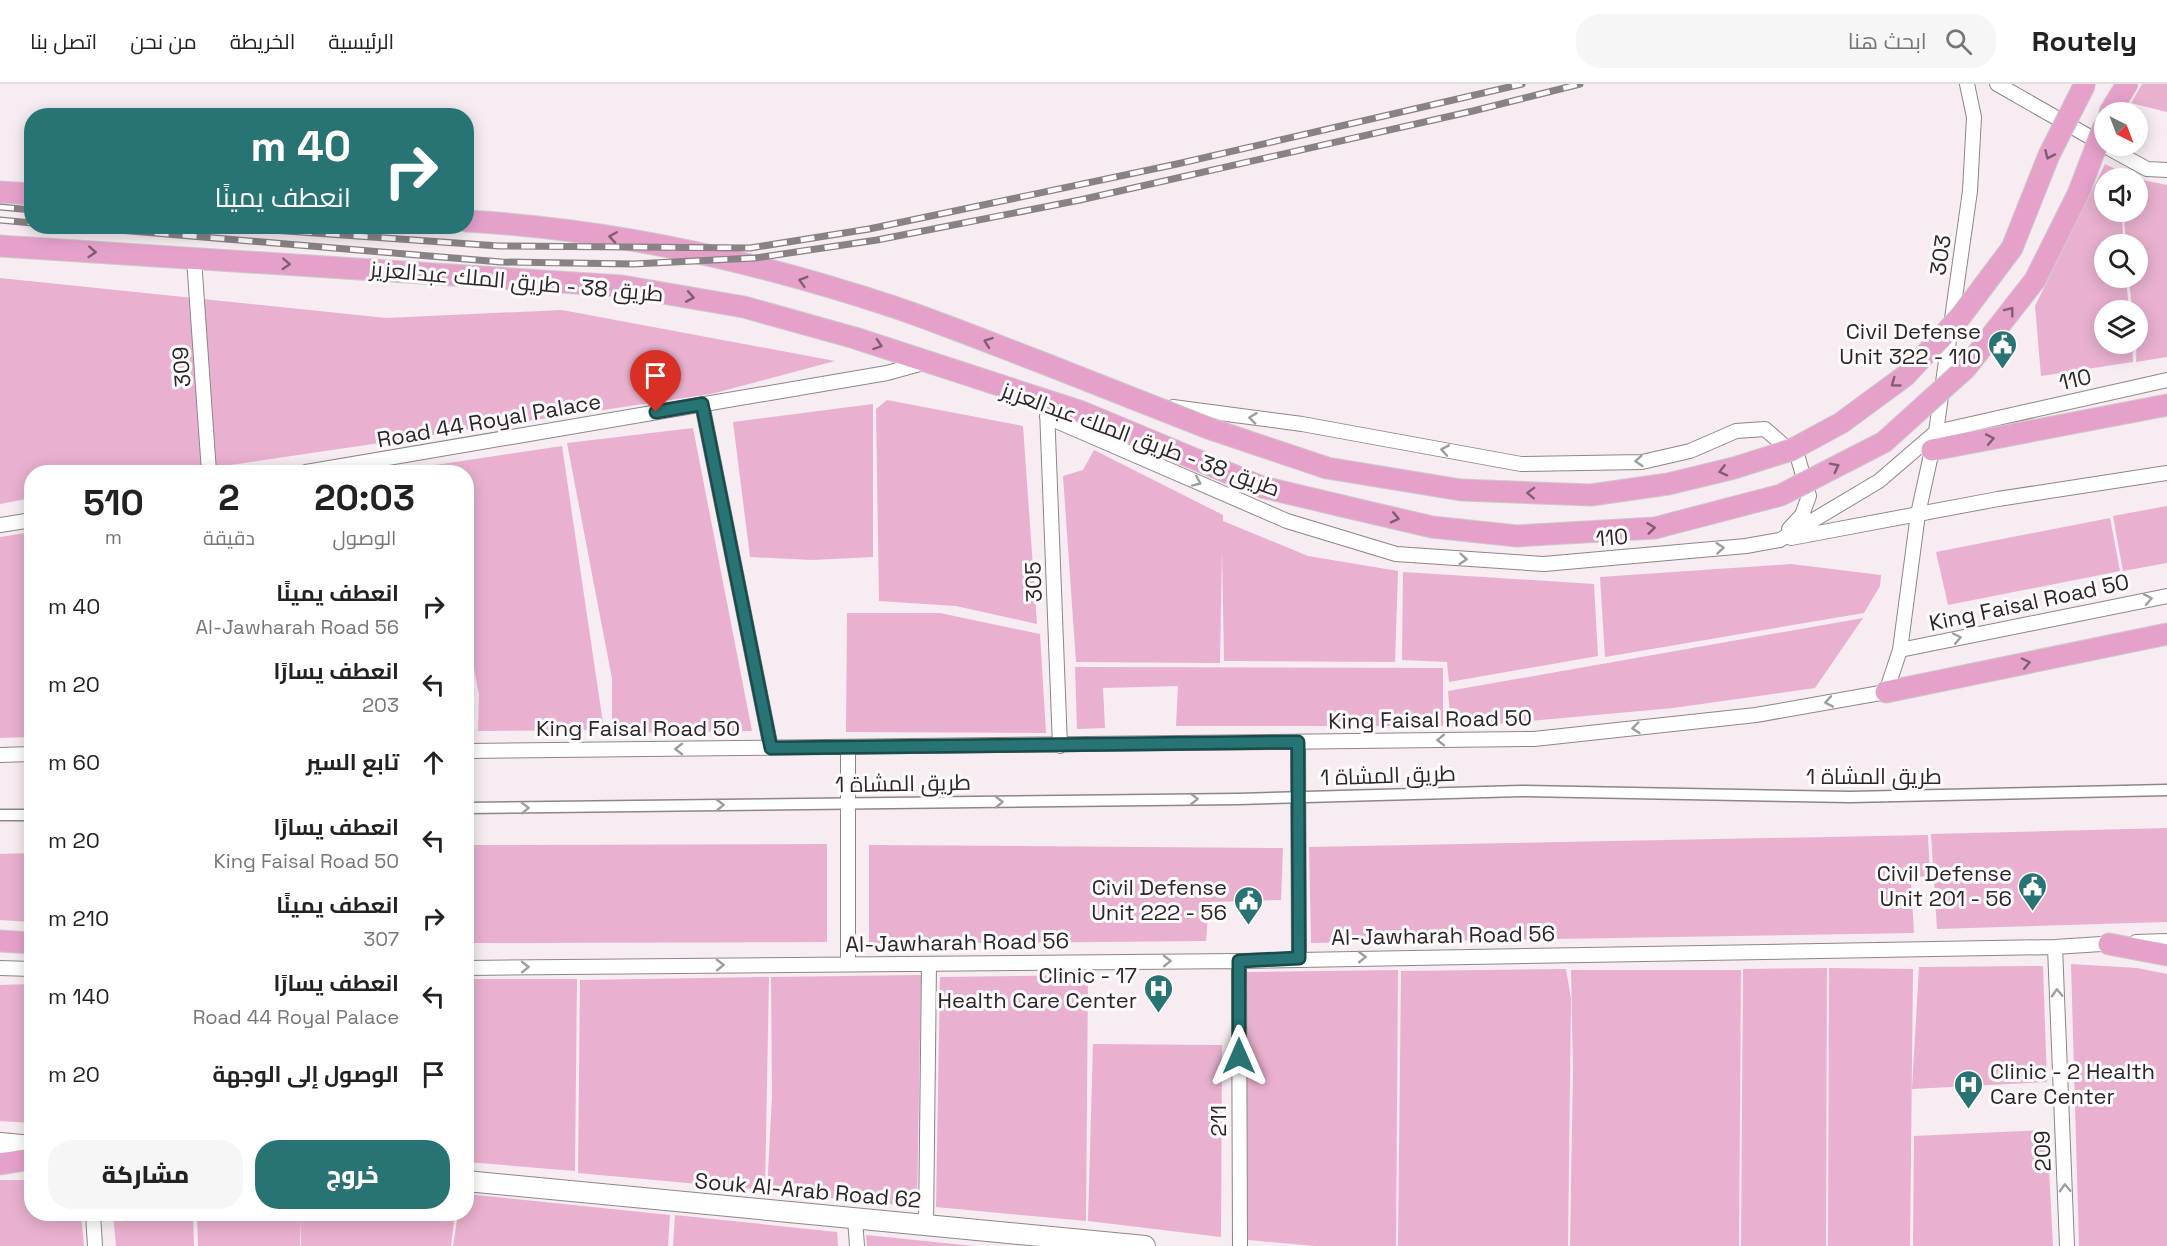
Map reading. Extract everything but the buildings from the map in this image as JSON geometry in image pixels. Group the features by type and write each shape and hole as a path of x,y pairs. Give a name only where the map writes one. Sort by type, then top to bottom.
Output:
{"main road":[{"name":"طريق 38 - طريق الملك عبدالعزيز","path":"474,221 534,225 656,244 780,274 894,307 1208,428 1327,468 1461,490 1591,495 1668,484 1791,450 1840,423 1905,376 1961,316 2012,248 2049,155 2085,84"},
{"path":"2116,102 2125,88"},
{"name":"طريق 38 - طريق الملك عبدالعزيز","path":"0,246 622,286 744,307 855,338 927,362 1047,410 1082,412 1262,487 1432,527 1517,536 1655,528 1781,495 1884,442 1966,368 2035,280 2078,194 2094,152"},
{"path":"0,192 24,194"},
{"path":"0,257 42,249"},
{"path":"1934,441 2167,405"},
{"path":"1886,692 2167,634"},
{"path":"0,941 24,942"},
{"path":"2109,944 2167,955"},
{"path":"0,1143 24,1145"},
{"path":"0,1164 24,1160"},
{"name":"Souk Al-Arab Road 62","path":"474,1182 1145,1246"}],"street":[{"name":"303","path":"1886,692 1900,650 1918,514 1934,441 1970,191 1974,117 1967,84"},
{"path":"1997,84 2094,139"},
{"path":"2124,156 2147,169 2167,170"},
{"name":"309","path":"194,259 209,465"},
{"name":"Road 44 Royal Palace","path":"347,465 887,374 927,362"},
{"name":"110","path":"1047,410 1287,521 1396,554 1544,564 1746,546 1780,540 1879,481 1934,441 2167,380"},
{"path":"702,404 771,748"},
{"path":"1147,404 1302,424 1521,464 1642,462 1690,451 1736,431 1765,429 1798,458 1809,496 1802,515 1780,540"},
{"name":"305","path":"1047,410 1060,746"},
{"path":"1780,540 1918,514 2167,473"},
{"path":"0,525 24,521"},
{"name":"King Faisal Road 50","path":"1900,650 2167,596"},
{"name":"King Faisal Road 50","path":"474,751 1534,739 1756,715 1886,692"},
{"path":"1298,742 1299,958"},
{"path":"848,747 850,803 848,964"},
{"path":"0,754 24,754"},
{"name":"طريق المشاة 1","path":"474,808 1299,797 1521,791 1850,797 2167,790"},
{"path":"0,814 24,815"},
{"name":"Al-Jawharah Road 56","path":"474,968 1239,961 1299,958 2055,947 2167,941"},
{"name":"209","path":"2055,947 2067,1246"},
{"name":"211","path":"1239,961 1240,1246"},
{"path":"926,1226 929,964"},
{"path":"0,969 24,969"},
{"path":"855,1219 857,1246"},
{"path":"93,1221 95,1246"}],"shaded area":[{"path":"2142,84 2167,84 2167,112 2148,107 2148,102 2132,102"},
{"path":"2148,181 2167,185 2167,357 2136,362 2136,354 2148,354 2148,300 2131,300 2130,288 2148,288 2148,234 2125,234 2124,222 2148,222"},
{"path":"2094,186 2094,222 2122,222 2123,234 2094,234 2094,288 2127,288 2128,300 2094,300 2094,354 2133,354 2133,362 2041,376 2035,306"},
{"path":"0,278 386,318 562,310 835,361 711,394 230,465 24,465 24,499 0,504"},
{"path":"887,400 1023,426 1037,624 956,606 879,601 876,409"},
{"path":"873,404 873,557 812,560 750,557 733,422"},
{"path":"693,428 752,731 612,733 612,679 567,443"},
{"path":"562,446 604,730 478,731 479,695 474,669 474,465 435,465"},
{"path":"1094,450 1223,515 1223,521 1308,556 1398,571 1395,662 1224,661 1222,551 1220,663 1076,662 1063,476 1083,470"},
{"path":"2167,506 2167,563 2123,571 2113,516"},
{"path":"2110,518 2120,571 1948,605 1936,552"},
{"path":"24,533 24,737 0,738 0,537"},
{"path":"1791,564 1881,575 1880,586 1864,613 1605,657 1600,577"},
{"path":"1403,572 1594,584 1598,656 1449,682 1447,662 1402,660"},
{"path":"847,613 940,613 1040,634 1046,733 846,732"},
{"path":"1863,618 1815,688 1673,708 1451,728 1448,691"},
{"path":"1075,667 1443,668 1443,726 1176,726 1178,686 1103,688 1105,728 1077,729"},
{"path":"2167,828 2167,922 1937,929 1931,834"},
{"path":"1928,835 1930,875 1911,879 1914,933 1311,943 1309,847"},
{"path":"827,844 827,942 474,943 474,845"},
{"path":"869,845 1283,848 1281,900 1209,902 1206,941 869,944"},
{"path":"24,853 24,922 0,920 0,854"},
{"path":"2071,964 2137,968 2167,974 2167,1246 2079,1246"},
{"path":"2043,966 2047,1082 1912,1089 1919,967"},
{"path":"1827,968 1826,1246 1741,1246 1743,969"},
{"path":"1829,968 1913,969 1910,1246 1828,1246"},
{"path":"1566,969 1571,999 1568,1246 1398,1246 1401,971"},
{"path":"1398,970 1396,1246 1315,1246 1248,1240 1246,972"},
{"path":"1571,970 1741,970 1739,1246 1570,1246 1573,1069"},
{"path":"921,975 917,1207 767,1191 772,1097 771,977"},
{"path":"1088,975 1086,1221 936,1207 940,977"},
{"path":"769,977 765,1190 578,1173 580,980"},
{"path":"474,979 577,979 575,1171 474,1163"},
{"path":"24,984 24,1123 0,1121 0,985"},
{"path":"1093,1044 1222,1045 1221,1237 1088,1221"},
{"path":"2047,1130 2053,1246 1913,1246 1914,1136"},
{"path":"0,1180 24,1180 24,1221 82,1221 84,1246 0,1246"},
{"path":"474,1195 670,1215 668,1246 453,1246 457,1221 474,1221"},
{"path":"675,1215 837,1232 838,1246 673,1246"},
{"path":"114,1221 193,1221 194,1246 116,1246"},
{"path":"197,1221 300,1221 300,1246 198,1246"},
{"path":"300,1221 454,1221 451,1246 301,1246"},
{"path":"866,1235 974,1246 867,1246"}],"railway":[{"path":"328,234 499,246 750,248 869,229 1177,164 1522,84"},
{"path":"167,234 501,262 633,264 755,258 877,240 1080,200 1473,111 1580,84"},
{"path":"0,207 24,209"},
{"path":"0,220 24,222"}],"place":[{"name":"Civil Defense Unit 322 - 110","path":"2002,370"},
{"name":"Civil Defense Unit 201 - 56","path":"2033,912"},
{"name":"Civil Defense Unit 222 - 56","path":"1248,926"},
{"name":"Clinic - 17 Health Care Center","path":"1158,1014"},
{"name":"Clinic - 2 Health Care Center","path":"1969,1110"}],"route":[{"path":"656,412 702,404 771,748 1298,742 1299,958 1239,961 1239,1056"}]}
